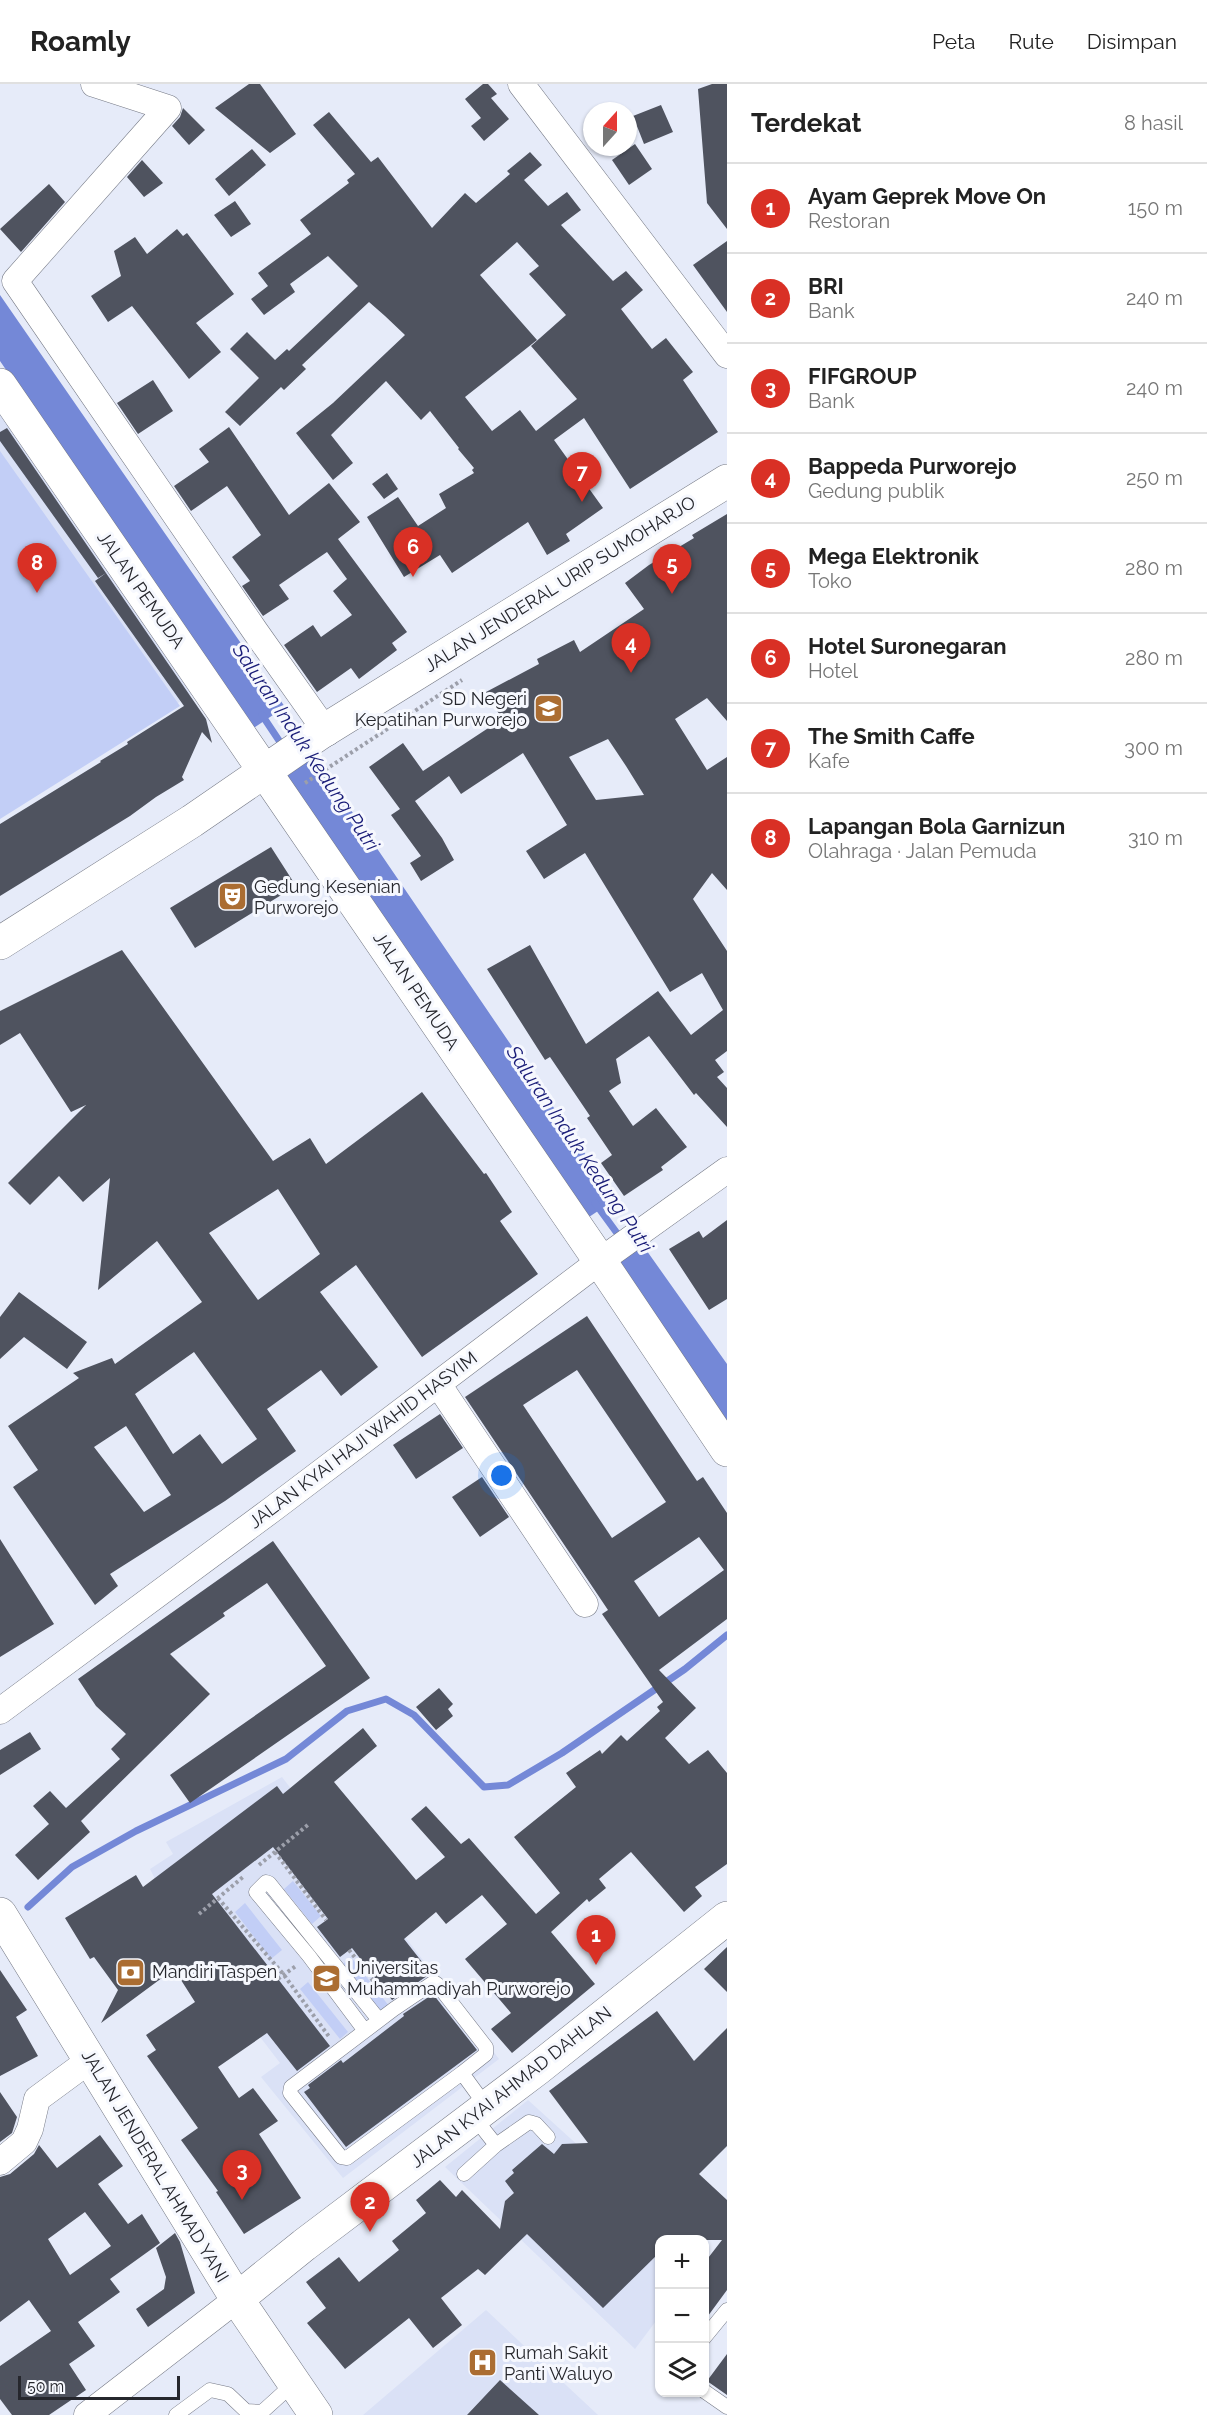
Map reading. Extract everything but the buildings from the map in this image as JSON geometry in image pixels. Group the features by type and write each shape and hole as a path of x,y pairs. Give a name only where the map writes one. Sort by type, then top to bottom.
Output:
{"street":[{"path":"94,84 168,108 7,287 324,730"},
{"path":"521,84 727,355"},
{"name":"JALAN PEMUDA","path":"0,386 268,767 727,1450"},
{"name":"JALAN JENDERAL URIP SUMOHARJO","path":"0,943 192,821 324,730 727,481"},
{"name":"JALAN KYAI HAJI WAHID HASYIM","path":"0,1711 600,1261 727,1170"},
{"path":"438,1384 585,1604"},
{"name":"JALAN JENDERAL AHMAD YANI","path":"0,1914 237,2299 316,2415"},
{"name":"JALAN KYAI AHMAD DAHLAN","path":"237,2299 727,1918"},
{"path":"0,2162 24,2142 30,2129 37,2099 90,2060"},
{"path":"87,2415 237,2299"}],"lane":[{"path":"365,2031 256,1892 261,1885 269,1882 379,2020"},
{"path":"431,1983 437,1984 486,2048 486,2054 344,2158 297,2102 290,2089 339,2050 431,1983"},
{"path":"462,2073 496,2145"},
{"path":"464,2174 496,2145 529,2122 536,2124 548,2137"},
{"path":"709,2333 727,2310"},
{"path":"176,2415 210,2390 228,2394 246,2411 262,2412 294,2383"},
{"path":"709,2394 727,2407"}],"path":[{"path":"298,789 466,677"},
{"path":"275,1852 326,1920"},
{"path":"218,1898 284,1975 339,2050"},
{"path":"349,1950 394,2009"}],"shaded area":[{"path":"0,399 200,688 175,705 0,452"},
{"path":"0,451 180,706 0,819"},
{"name":"Universitas Muhammadiyah Purworejo","path":"282,1777 499,2059 343,2178 261,2077 280,2063 153,1897 161,1891 150,1869 173,1854 166,1842"},
{"path":"293,1881 321,1916 312,1924 284,1889"},
{"path":"245,1903 282,1950 271,1959 235,1912"},
{"path":"351,1957 389,2006 379,2013 342,1965"},
{"path":"308,1982 348,2032 340,2039 300,1989"},
{"path":"528,2100 677,2235 655,2235 655,2322 635,2349 445,2167"},
{"name":"Rumah Sakit Panti Waluyo","path":"486,2310 598,2415 363,2415"}],"water":[{"path":"0,295 285,707 252,729 0,361"},
{"path":"314,756 616,1199 583,1221 284,776"},
{"path":"637,1237 727,1364 727,1429 607,1258"}],"waterway":[{"name":"Saluran Induk Kedung Putri","path":"262,715 284,748"},
{"name":"Saluran Induk Kedung Putri","path":"595,1203 622,1240"},
{"path":"28,1907 72,1867 136,1831 286,1759 347,1711 386,1699 414,1715 484,1787 508,1785 562,1753 685,1669 727,1635"}],"place":[{"name":"The Smith Caffe","path":"582,502"},
{"name":"Hotel Suronegaran","path":"413,577"},
{"name":"Lapangan Bola Garnizun","path":"37,593"},
{"name":"Mega Elektronik","path":"672,594"},
{"name":"Bappeda Purworejo","path":"631,673"},
{"name":"SD Negeri Kepatihan Purworejo","path":"548,709"},
{"name":"Gedung Kesenian Purworejo","path":"233,897"},
{"name":"Ayam Geprek Move On","path":"596,1965"},
{"name":"Mandiri Taspen","path":"131,1972"},
{"name":"Universitas Muhammadiyah Purworejo","path":"326,1978"},
{"name":"FIFGROUP","path":"242,2200"},
{"name":"BRI","path":"370,2232"},
{"name":"Rumah Sakit Panti Waluyo","path":"483,2363"}]}
